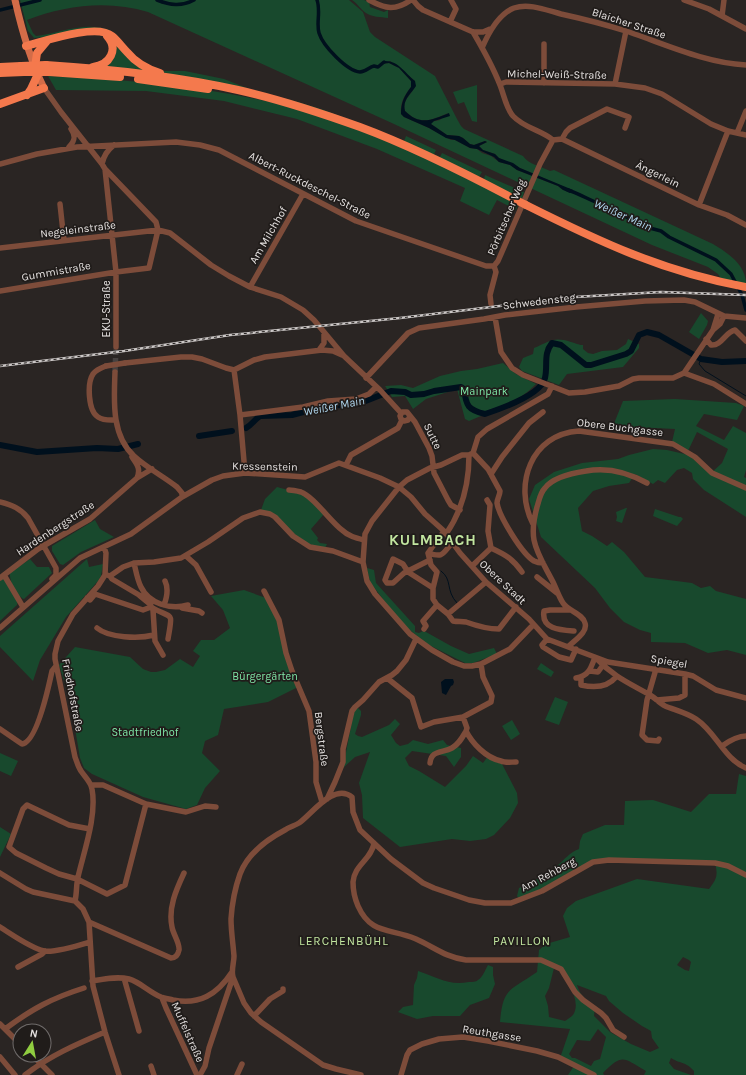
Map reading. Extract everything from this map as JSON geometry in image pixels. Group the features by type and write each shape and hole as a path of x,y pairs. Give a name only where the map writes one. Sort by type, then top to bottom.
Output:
{"highway":[{"path":"26,46 87,31 103,32 113,36 136,62 174,78"},
{"path":"0,66 23,69 48,69 96,67 103,65 111,57 112,52 111,43 103,32"},
{"path":"26,96 31,89 36,71 37,53 41,46 48,41"},
{"path":"81,68 174,78 238,90 339,119 400,143 446,164 598,240 638,257 695,276 746,287"},
{"path":"0,73 23,69"},
{"path":"48,69 133,79 238,94 280,102"},
{"path":"0,104 26,96 44,88"}],"main road":[{"path":"15,0 26,46 44,88"}],"street":[{"path":"369,0 384,7 390,8 401,6 412,0 423,10 473,32 483,32 490,29"},
{"path":"450,22 456,9 451,0"},
{"path":"684,0 709,9 746,29"},
{"path":"722,16 724,0"},
{"name":"Blaicher Straße","path":"490,29 511,9 528,6 626,31 699,56 746,65"},
{"path":"482,48 490,29"},
{"path":"615,84 626,31"},
{"path":"473,32 500,84 512,114 524,125 553,140 562,139 570,128 607,109 629,117 625,128"},
{"path":"544,44 544,83"},
{"name":"Michel-Weiß-Straße","path":"500,84 506,82 615,84 631,86 655,91 704,121 728,132 746,135"},
{"path":"44,88 104,167 156,222 158,230 170,233 211,265 229,276 250,287 281,297 314,320 324,334 344,356 388,398 401,413 400,418 402,420"},
{"path":"737,133 746,111"},
{"path":"66,118 75,138 74,142 69,147"},
{"path":"699,205 728,132"},
{"name":"Ängerlein","path":"562,139 699,205 727,215 746,225"},
{"name":"Pörbitscher Weg","path":"491,304 490,295 496,272 494,266 498,261 540,164 553,140"},
{"name":"Albert-Ruckdeschel-Straße","path":"0,164 69,147 176,142 208,147 240,160 302,194 356,221 486,266 494,266"},
{"path":"104,167 103,157 114,145"},
{"name":"EKU-Straße","path":"104,167 116,272 116,347"},
{"name":"Am Milchhof","path":"250,287 302,194"},
{"path":"60,204 64,241"},
{"name":"Negeleinstraße","path":"0,248 158,230"},
{"name":"Gummistraße","path":"0,291 149,268 158,230"},
{"name":"Schwedensteg","path":"366,378 408,333 419,328 593,305 645,301 684,300 696,302 721,315 732,318 746,318"},
{"path":"495,317 499,346 508,364 518,372 550,386 569,392 585,392 619,386 633,379 673,378 684,373 712,330 720,324 721,315"},
{"path":"706,339 711,345 715,345 730,332 735,330 746,341"},
{"path":"319,350 324,343 324,334"},
{"path":"116,420 102,419 96,416 90,403 90,381 93,374 97,369 106,366 192,357 234,370 254,360 265,357 319,350 333,351 344,356"},
{"path":"234,370 240,415 245,474"},
{"path":"115,372 116,420 124,445 139,467 137,478"},
{"path":"684,373 714,384 746,404"},
{"path":"428,553 453,524 460,510 469,471 471,454 478,437 487,429 548,394 550,386"},
{"path":"240,415 303,407 328,401 356,399 369,394 378,388"},
{"name":"Sutte","path":"401,413 406,412 415,422 429,448 434,473 451,505 460,510"},
{"path":"491,474 502,457 529,423 543,412"},
{"name":"Sutte","path":"346,465 351,455 398,428 402,420 407,420 410,416"},
{"name":"Obere Buchgasse","path":"533,524 528,512 525,484 533,459 544,443 554,437 569,432 579,431 673,444 695,457 712,473 746,488"},
{"path":"129,451 177,487 182,493 182,497"},
{"path":"533,624 510,649 481,664 464,666 453,662 416,639 405,630 369,586 363,562 364,540 367,529 372,521 399,487 407,480 462,455 471,454 488,469 500,491 497,503 511,533 528,556 534,561 543,563"},
{"name":"Kressenstein","path":"23,607 80,558 131,534 182,497 212,480 223,476 245,474 305,477 336,464 346,465"},
{"name":"Obere Stadt","path":"346,465 388,481 399,487 411,497 425,514 445,533 486,582 516,607 547,639"},
{"name":"Hardenbergstraße","path":"2,576 43,546 90,519 137,478 152,469"},
{"path":"569,646 586,628 585,621 562,603 534,540 533,524 540,496 545,487 562,477 576,472 596,469 620,472 637,477 647,483"},
{"path":"289,490 306,494 342,530 354,537 364,540"},
{"path":"487,500 490,505 488,531 492,548 510,558 522,572"},
{"path":"0,502 11,505 22,511 28,518 52,560 56,572 56,575 32,596 23,607 0,628"},
{"path":"108,575 134,563 154,562 186,556 243,518 255,513 265,512 275,516 293,536 310,547 333,551 363,562"},
{"path":"428,553 441,556 452,543"},
{"path":"104,547 108,575 139,595 151,607 171,616 168,639"},
{"path":"472,566 492,548"},
{"path":"428,553 431,565 437,572 433,588 433,599 453,621 466,622 475,626 499,629 516,607"},
{"path":"186,556 196,565 211,592"},
{"path":"430,560 408,572 404,573 393,583 387,583 385,580 393,559 402,564 408,572 433,588"},
{"path":"52,560 62,568 65,569 69,567"},
{"path":"134,563 137,578 142,589 149,597 164,605 200,611 202,613"},
{"name":"Friedhofstraße","path":"91,785 75,757 55,659 58,641 73,614 108,575"},
{"path":"2,576 23,607"},
{"path":"536,578 559,595"},
{"path":"164,605 168,587 165,581"},
{"path":"448,614 486,582"},
{"name":"Bergstraße","path":"264,591 279,620 286,653 292,672 309,712 316,762 316,782 324,800"},
{"path":"87,598 90,600 95,594 143,610 151,607"},
{"path":"180,608 188,605"},
{"path":"424,629 426,626 424,621 437,605"},
{"path":"151,607 153,610 155,623 154,635 162,654"},
{"path":"570,610 544,611 545,622 550,627 574,631"},
{"path":"97,628 102,632 129,637 147,637 154,635"},
{"path":"200,1075 205,1066 209,1048 232,975 234,956 231,920 236,887 243,867 250,856 260,846 279,833 298,824 324,800 335,782 342,762 343,749 352,711 379,682 392,675 401,666 416,639"},
{"path":"547,639 542,645 543,647 566,659 571,660 576,649"},
{"name":"Spiegel","path":"547,639 554,643 569,646 608,662 693,676 723,693 746,698"},
{"path":"616,677 612,681 599,687 580,685 579,678 588,672 595,657 616,677 649,695 663,705 699,721 706,727 735,763 746,768"},
{"path":"588,672 598,672 608,662"},
{"path":"387,678 412,698 421,727 434,722 463,717 490,704 492,701 492,696 483,677 481,664"},
{"path":"0,729 22,744 26,742 40,719 52,671 56,666"},
{"path":"656,669 649,695 642,735 647,740 658,741 660,739"},
{"path":"657,700 679,698 685,695 685,674"},
{"path":"463,717 467,728 466,731 470,740 488,756 501,762 516,762"},
{"path":"430,763 430,759 434,753 451,748 460,741 466,731"},
{"path":"722,746 732,739 746,736"},
{"path":"83,773 103,785 146,804 186,812 205,806 216,807"},
{"path":"75,901 77,879 90,829 93,802 91,785 103,785"},
{"name":"Am Rehberg","path":"324,800 342,793 349,795 352,797 352,812 360,830 391,859 423,883 453,895 485,903 511,903 524,899 557,883 593,862 609,860 715,863 728,866 746,875"},
{"path":"90,829 69,825 27,805 23,809 9,847 16,853 46,868 59,874 77,879 107,894 125,885 146,804"},
{"path":"374,842 371,852 354,874 353,884 356,901 363,916 373,926 415,939 454,958 466,960 541,960 561,969 575,992 583,1000 602,1013 613,1030 624,1037"},
{"path":"0,873 26,889 75,901 83,909 89,922 92,981 105,1032 120,1075"},
{"path":"89,922 175,958 180,948 172,928 171,910 176,890 184,873"},
{"path":"0,927 20,940 45,951 62,949 90,942"},
{"path":"18,966 45,951"},
{"path":"92,981 124,978 134,981 162,998 179,1001 197,1001 212,994 232,975"},
{"path":"232,975 244,1003 254,1016 272,1031 323,1065 361,1075"},
{"path":"124,978 139,1031"},
{"path":"6,1029 24,1015 44,1003 60,995 84,988"},
{"path":"254,1016 270,999 283,991 283,989"},
{"name":"Muffelstraße","path":"162,998 197,1075"},
{"path":"0,1024 12,1035"},
{"path":"52,1057 76,1044 105,1032"},
{"name":"Reuthgasse","path":"401,1075 410,1050 422,1044 439,1039 463,1037 488,1041 558,1057 594,1075"},
{"path":"0,1057 15,1075"},
{"path":"25,1075 40,1063 52,1075"},
{"path":"238,1075 242,1064"},
{"path":"151,1066 154,1075"}],"green space":[{"path":"20,0 349,0 363,12 370,32 375,37 435,76 457,119 464,129 523,156 535,165 550,171 554,170 713,244 724,251 740,265 746,284 722,280 718,274 708,267 652,245 394,124 148,12 118,6 87,6 56,11 27,20 36,36 82,27 109,30 130,51 109,32 34,38 28,31","holes":["390,61 398,68 389,63 381,64","400,69 415,81 415,86 404,104 405,111 410,116 416,119 426,120 437,118 448,113 440,120 431,122 431,124 447,135 459,136 470,144 474,145 485,141 487,142 479,146 483,150 495,154 499,158 520,168 569,189 563,190 558,186 517,170 510,165 499,162 477,149 470,148 455,140 451,140 404,117 401,114 401,106 404,97 411,87 411,81"]},
{"path":"352,0 364,0 369,2 370,7 384,12 388,10 388,18 376,17 368,14"},
{"path":"114,43 154,73 102,67"},
{"path":"136,58 163,71 185,71 224,79 252,90 324,110 404,141 406,136 436,150 434,154 440,157 442,153 482,172 479,177 484,179 485,175 524,192 522,199 360,125 158,71 143,64"},
{"path":"48,76 155,83 227,93 297,109 331,119 379,137 426,158 518,204 516,210 497,200 489,215 460,201 465,188 377,149 297,119 224,101 146,91 56,90"},
{"path":"477,85 477,122 472,121 464,102 458,104 453,92"},
{"path":"701,313 708,321 699,339 689,332"},
{"path":"628,339 639,344 639,348 623,367 567,374 559,385 522,371 519,367 523,358 533,354 534,348 551,340 565,340 583,345 583,349 588,353 593,354 602,351 617,350 626,344"},
{"name":"Mainpark","path":"503,363 516,374 536,384 529,391 513,401 469,421 465,419 457,389 426,399 413,409 405,396 392,397 385,386 401,385 413,388 440,376"},
{"path":"675,399 736,403 744,406 737,420 704,414 696,426 724,440 733,426 746,433 746,470 744,477 746,478 746,517 704,490 693,479 692,473 684,468 677,470 665,483 658,480 653,484 635,474 629,483 609,486 593,491 578,508 582,531 607,546 612,542 624,552 645,577 692,583 701,588 710,586 716,591 746,599 746,655 727,650 708,653 685,643 651,642 651,633 640,630 624,622 610,608 595,588 541,537 529,499 535,485 554,472 582,463 618,459 653,449 667,450 689,455 710,474 722,463 728,449 697,432 688,451 672,442 675,429 613,426 623,401"},
{"path":"277,487 303,494 324,514 311,529 320,543 327,544 325,548 316,547 293,536 271,513 261,510 265,499"},
{"path":"626,508 622,523 616,521 616,512"},
{"path":"655,509 681,517 683,519 677,526 653,516"},
{"path":"95,520 100,529 114,537 81,552 63,565 60,564 52,551 52,546"},
{"path":"30,559 37,567 49,567 52,573 24,599 14,588 10,573"},
{"path":"87,559 89,567 103,564 101,576 66,617 40,660 33,681 0,647 0,636"},
{"path":"367,568 374,570 376,583 415,626 415,632 426,632 469,654 494,648 497,654 473,663 465,663 429,645 398,619 370,582"},
{"path":"4,577 18,601 17,605 0,621 0,580"},
{"name":"Stadtfriedhof","path":"244,590 266,598 278,622 298,687 268,702 224,709 218,735 205,741 202,753 220,771 205,788 197,805 186,809 143,797 92,774 84,768 80,758 70,699 59,665 75,647 130,657 143,669 151,672 165,670 180,659 193,667 200,656 193,651 201,640 214,640 230,628 223,610 211,596"},
{"path":"541,663 554,672 551,677 537,669"},
{"path":"555,697 568,702 559,725 545,720"},
{"path":"357,707 361,711 355,734 358,736 362,737 389,725 395,719 400,724 391,735 400,746 408,744 413,740 428,744 443,740 447,745 461,748 461,757 454,767 446,756 412,751 405,758 409,766 445,787 466,766 473,756 483,763 488,756 501,762 517,793 518,803 510,818 494,835 486,839 470,841 452,839 400,847 363,818 362,795 359,783 370,752 355,757 343,768 354,711"},
{"path":"512,720 520,734 511,740 502,726"},
{"path":"0,753 18,761 11,776 0,771"},
{"path":"739,774 746,776 746,1075 694,1075 694,1071 688,1066 671,1058 669,1063 674,1069 691,1075 644,1075 646,1071 628,1061 619,1060 603,1073 604,1075 568,1075 574,1066 565,1061 559,1061 570,1029 500,1022 503,1002 506,996 514,987 537,972 539,950 546,944 570,937 563,916 567,908 576,901 637,879 709,889 715,880 716,871 715,863 593,862 520,900 517,896 519,888 543,876 570,854 579,849 583,834 605,825 624,825 625,801 653,800 691,812 709,794 736,794","holes":["683,957 691,962 689,971 677,965","554,968 560,970 570,986 576,1004 573,1015 565,1021 549,1017 545,996 549,988","577,985 606,996 609,1001 623,1013 651,1031 652,1038 659,1048 650,1052 631,1044 610,1032 594,1016 595,1006 580,992","598,1029 606,1037 600,1059 594,1061 591,1066 572,1058 569,1054 577,1040 590,1041"]},
{"path":"0,827 11,834 0,857"},
{"path":"488,965 493,967 495,984 489,998 470,1005 460,1016 433,1016 417,1019 398,1012 403,1007 413,1005 414,985 418,971 449,982 474,982 480,979"}],"water":[{"path":"384,61 389,61 397,65 415,81 416,86 406,100 404,107 405,111 410,116 416,119 426,120 437,118 449,113 450,116 434,121 431,124 447,135 459,136 470,144 474,145 485,141 487,142 479,146 483,150 495,154 499,158 513,163 520,168 573,190 570,193 563,190 558,186 517,170 510,165 499,162 494,157 477,149 470,148 455,140 446,138 429,128 404,117 401,114 402,103 411,87 411,81 399,68 389,63 380,64"},
{"path":"445,679 453,679 454,682 446,695 442,693 441,682"}],"waterway":[{"name":"Weißer Main","path":"0,10 40,0"},
{"name":"Weißer Main","path":"157,0 176,4 185,4 194,0"},
{"name":"Weißer Main","path":"317,0 319,8 319,33 330,51 342,63 355,71 360,72 374,66 378,67 384,62"},
{"name":"Weißer Main","path":"568,190 603,205 646,227 661,231 669,237 716,260 731,274 742,295 746,310"},
{"name":"Weißer Main","path":"246,428 260,416 292,415 326,406 358,404 391,391 405,392 411,395 461,387 464,389 467,403 471,409 485,414 528,396 542,384 546,373 547,355 549,347 552,343 561,345 586,365 591,365 626,354 631,351 639,335 647,332 659,335 701,359 722,362 746,361"},
{"path":"701,359 699,364 705,371 746,396"},
{"name":"Weißer Main","path":"199,436 232,431"},
{"name":"Weißer Main","path":"0,445 37,452 97,448 118,449 138,444"},
{"path":"441,571 445,574 451,594 457,603"}],"tunnel":[{"path":"115,372 116,347"}],"railway":[{"path":"0,366 124,351 230,335 400,318 575,297 661,292 746,295"}],"district":[{"name":"KULMBACH","path":"433,540"},
{"name":"LERCHENBÜHL","path":"344,941"},
{"name":"PAVILLON","path":"522,941"}],"park label":[{"name":"Bürgergärten","path":"265,676"}]}
